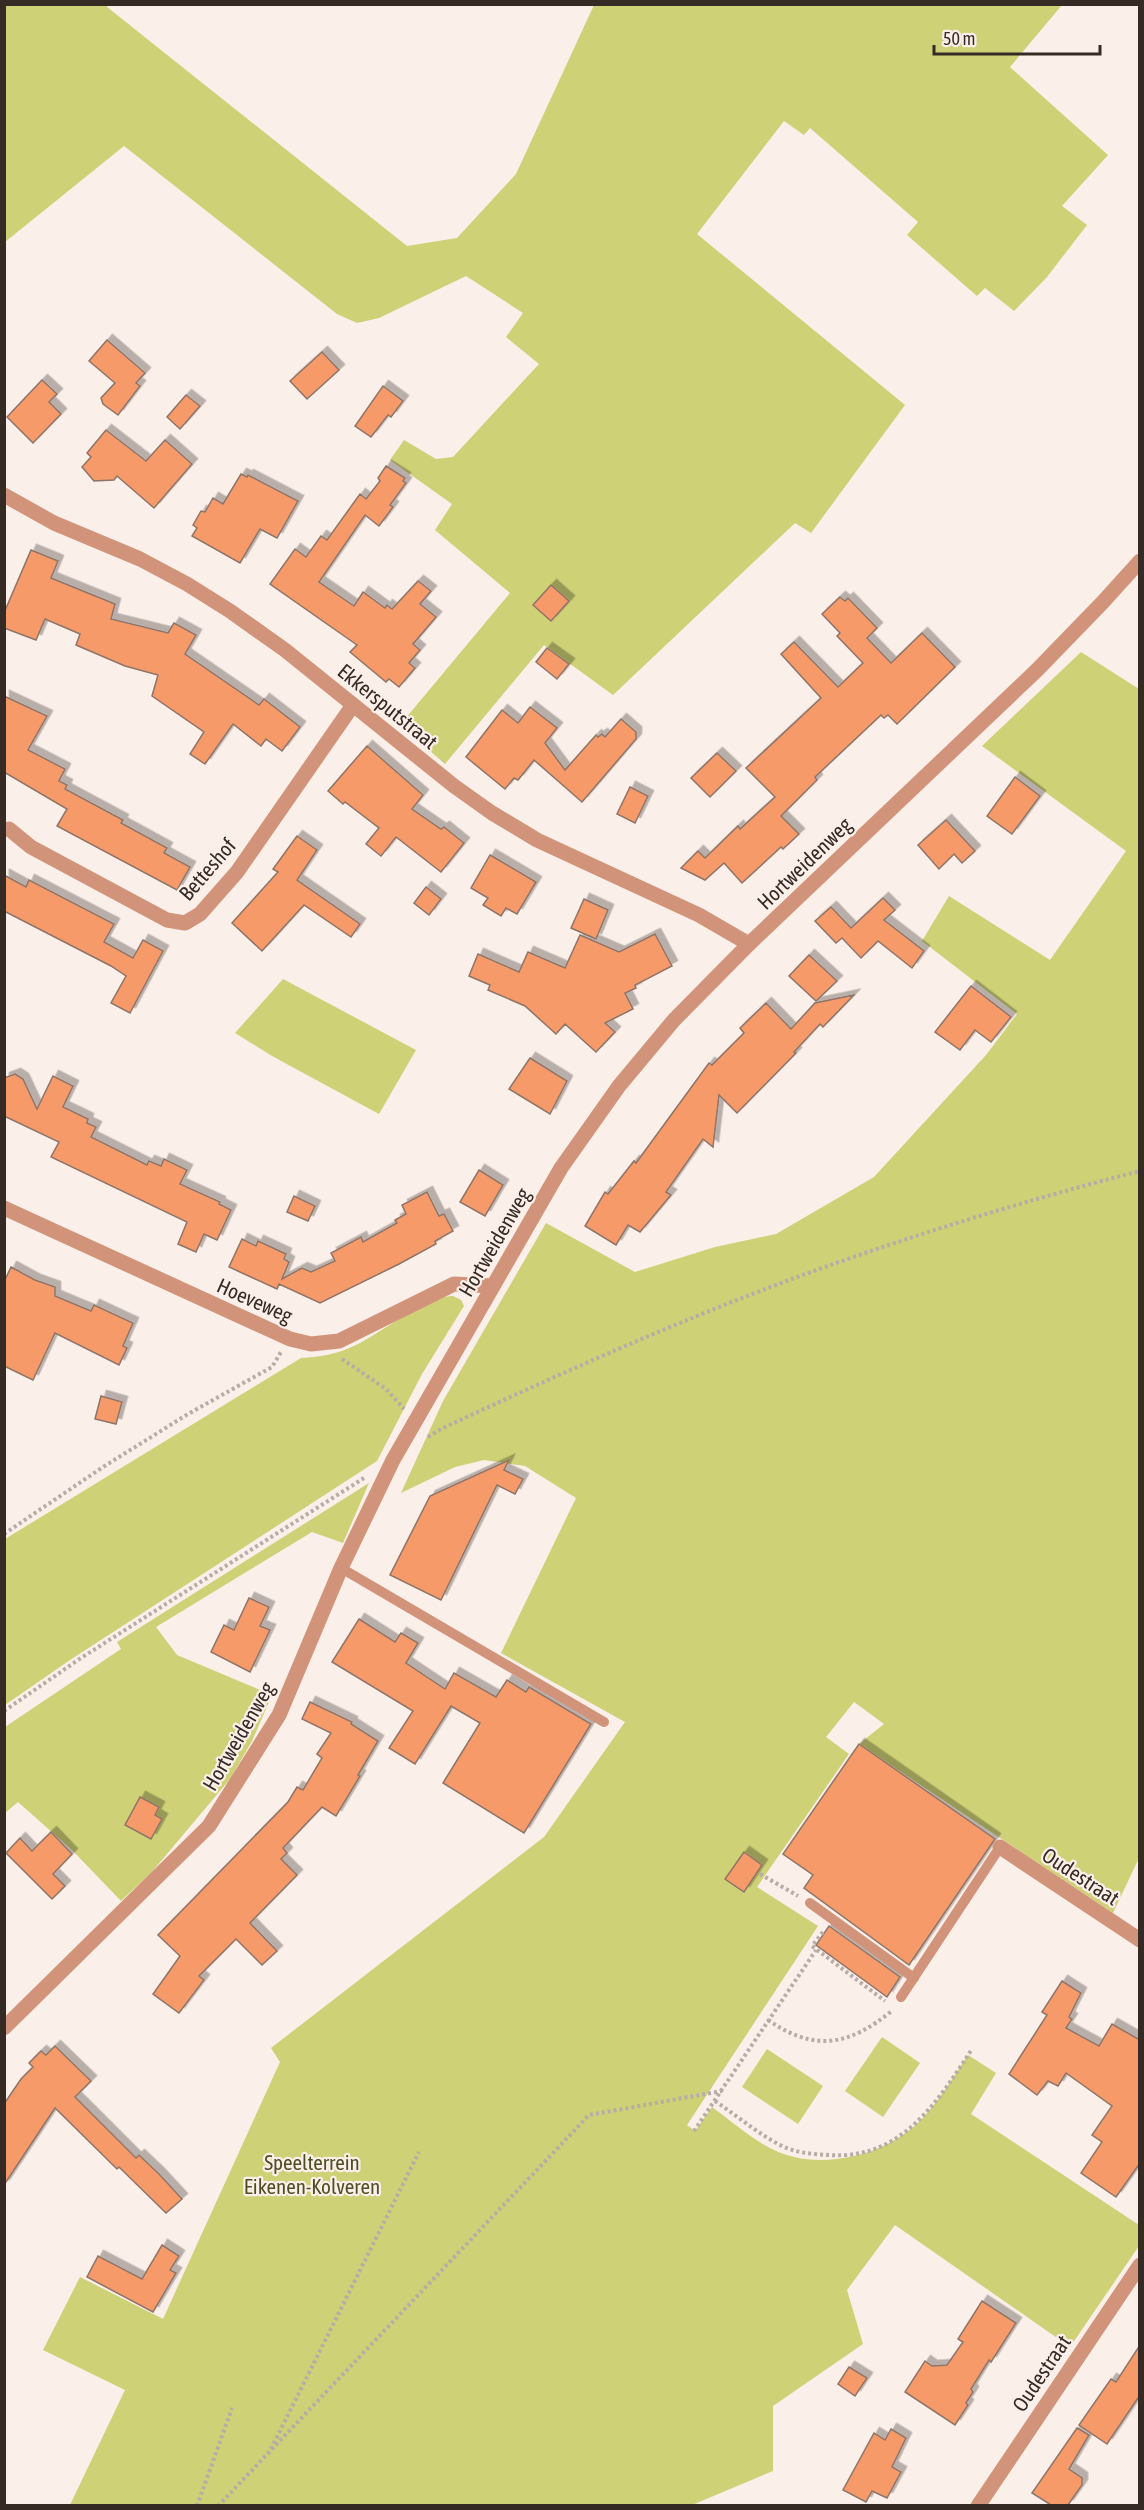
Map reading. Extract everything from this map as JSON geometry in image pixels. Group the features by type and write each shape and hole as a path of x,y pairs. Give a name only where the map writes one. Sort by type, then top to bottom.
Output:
{"street":[{"name":"Ekkersputstraat","path":"4,495 54,523 140,559 187,584 230,611 285,650 454,786 492,813 537,840 699,915 750,944"},
{"name":"Hortweidenweg","path":"4,2028 209,1826 279,1715 341,1568 393,1460 561,1168 620,1086 675,1020 750,944 1037,670 1140,561"},
{"name":"Betteshof","path":"9,829 31,847 167,920 185,923 200,914 237,872 353,705"},
{"name":"Hoeveweg","path":"4,1208 290,1339 311,1344 339,1341 454,1284 493,1286"},
{"name":"Oudestraat","path":"1000,1847 1140,1940"},
{"name":"Oudestraat","path":"978,2505 1140,2265"}],"lane":[{"path":"341,1568 604,1722"},
{"path":"901,1997 1000,1847"},
{"path":"810,1903 914,1978"}],"path":[{"path":"422,1441 441,1428 563,1372 792,1279 954,1224 1140,1171"},
{"path":"4,1534 112,1461 188,1414 272,1367 290,1339"},
{"path":"322,1344 386,1389 415,1421"},
{"path":"4,1711 81,1658 393,1460"},
{"path":"760,1874 810,1903"},
{"path":"832,1919 812,1946 895,2009"},
{"path":"694,2131 816,1950"},
{"path":"768,2020 797,2036 814,2041 835,2041 855,2036 875,2025 895,2009 901,1997"},
{"path":"715,2101 781,2146 807,2154 847,2157 881,2148 909,2129 927,2113 972,2049"},
{"path":"218,2505 589,2115 722,2091"},
{"path":"269,2452 419,2152"},
{"path":"197,2505 232,2408"}],"green space":[{"path":"5,5 108,5 107,7 407,246 457,238 516,174 594,5 1062,5 1010,67 1108,155 1062,206 1087,225 1047,277 1014,311 985,288 977,296 907,235 918,222 810,128 804,135 784,121 697,234 905,405 811,533 795,523 613,695 544,645 445,764 400,725 510,593 435,530 452,504 390,460 404,440 436,459 453,457 539,364 506,337 523,313 466,276 379,318 357,323 337,314 124,146 5,242"},
{"name":"Speelterrein Eikenen-Kolveren","path":"1081,652 1139,689 1139,1858 1113,1913 859,1744 884,1724 854,1702 826,1737 849,1754 757,1887 818,1926 687,2125 695,2131 712,2107 761,2143 788,2155 831,2160 854,2156 896,2140 913,2127 939,2099 968,2055 996,2073 971,2114 1139,2225 1139,2246 1070,2347 895,2225 847,2290 863,2344 773,2406 773,2471 692,2505 70,2505 125,2390 43,2350 80,2277 163,2319 280,2062 271,2048 544,1837 625,1722 501,1653 576,1498 525,1466 484,1460 455,1467 401,1493 443,1401 546,1223 635,1272 715,1247 776,1234 874,1177 986,1055 1017,1014 922,941 949,896 1050,960 1126,851 982,746"},
{"path":"283,979 416,1050 379,1114 272,1056 235,1033"},
{"path":"453,1296 461,1300 464,1306 422,1374 377,1461 70,1660 5,1705 5,1539 301,1358 329,1355 349,1348 418,1308 443,1297"},
{"path":"369,1483 343,1543 312,1532 156,1627 177,1655 272,1695 252,1741 230,1779 151,1873 121,1901 72,1850 18,1802 5,1813 5,1727 121,1649 117,1642"},
{"path":"882,2037 920,2063 883,2117 845,2091"},
{"path":"767,2049 823,2086 798,2124 742,2087"}],"building":[{"path":"107,340 145,373 136,383 140,386 118,415 103,404 101,398 115,383 89,361"},
{"path":"322,352 339,370 307,399 290,381"},
{"path":"42,380 57,394 49,402 61,414 33,443 7,417"},
{"path":"383,386 403,401 391,417 388,415 371,437 355,426"},
{"path":"186,395 200,406 180,429 167,417"},
{"path":"106,430 146,461 165,440 192,464 154,508 117,476 114,480 94,481 82,467 91,457 87,453"},
{"path":"386,466 405,478 403,481 406,483 390,505 393,507 379,526 365,515 319,582 354,606 363,592 385,608 387,605 392,609 418,581 431,591 420,604 436,617 413,644 420,650 409,663 415,668 399,687 389,679 386,682 350,652 357,645 270,584 295,549 306,557 321,536 327,540 360,494 366,499 380,481 378,478"},
{"path":"241,474 247,477 248,475 298,501 277,538 260,529 240,563 192,536 197,528 193,525 201,511 205,512 213,498 223,504"},
{"path":"31,550 58,561 51,578 115,604 111,619 168,633 174,623 196,635 185,654 259,705 264,699 300,727 282,751 266,739 261,746 233,724 205,764 190,754 204,732 152,696 158,675 125,666 76,645 80,634 45,619 36,640 4,628 4,613"},
{"path":"551,585 569,601 551,621 533,605"},
{"path":"840,597 845,601 848,598 877,628 867,638 891,663 922,633 955,667 897,724 888,715 884,718 881,715 815,777 817,780 781,816 799,834 783,849 781,847 742,883 724,863 705,880 681,868 698,851 705,858 738,826 740,829 775,797 746,768 821,698 781,654 794,642 838,687 863,663 837,636 840,633 822,614"},
{"path":"547,648 569,664 557,679 536,662"},
{"path":"4,696 47,716 28,750 65,769 59,781 67,785 65,789 123,820 121,823 167,848 164,853 190,867 177,890 57,826 67,809 4,772"},
{"path":"530,707 557,728 545,743 565,770 596,735 598,737 602,734 605,737 621,719 636,732 636,739 582,802 534,760 518,780 514,778 505,789 466,757 502,710 518,723"},
{"path":"367,746 423,795 412,809 441,829 444,827 464,843 441,872 396,837 381,856 366,844 379,828 328,791"},
{"path":"717,753 736,771 710,797 691,778"},
{"path":"1015,777 1040,796 1012,834 987,816"},
{"path":"630,787 648,796 635,823 617,814"},
{"path":"946,820 975,851 962,863 954,854 939,869 918,845"},
{"path":"297,836 317,850 297,880 360,924 351,937 304,905 262,951 232,923 278,872 273,869"},
{"path":"490,855 536,882 517,914 506,908 501,916 483,905 488,898 471,888"},
{"path":"4,875 26,887 29,880 114,924 104,942 133,958 143,940 163,951 130,1013 111,1003 126,976 4,911"},
{"path":"426,887 441,899 429,915 414,903"},
{"path":"883,898 895,910 884,920 924,951 912,968 878,941 861,958 842,938 836,943 815,921 831,907 851,928"},
{"path":"584,899 608,910 596,939 571,928"},
{"path":"655,934 672,966 635,985 636,988 625,993 633,1009 605,1023 615,1032 596,1052 565,1024 556,1034 525,1006 488,990 490,985 469,976 478,954 519,972 528,952 565,968 580,935 619,952"},
{"path":"809,955 837,981 816,1001 789,976"},
{"path":"971,986 1011,1017 991,1042 975,1030 960,1050 935,1032"},
{"path":"854,995 823,1027 820,1024 794,1052 796,1053 737,1113 719,1095 713,1147 703,1139 666,1192 671,1195 640,1232 628,1225 616,1245 585,1226 605,1192 608,1194 634,1161 636,1163 709,1063 712,1065 744,1033 740,1028 766,1003 791,1029 815,1003"},
{"path":"530,1058 567,1081 550,1114 509,1089"},
{"path":"15,1074 23,1079 37,1109 53,1076 73,1086 63,1107 88,1119 87,1123 96,1127 91,1137 147,1165 149,1161 161,1166 164,1159 187,1170 180,1184 220,1202 219,1204 231,1210 217,1240 204,1234 196,1252 178,1244 187,1222 51,1157 59,1142 4,1116 4,1078"},
{"path":"479,1170 503,1185 485,1216 460,1202"},
{"path":"427,1192 439,1216 444,1214 453,1231 435,1241 436,1244 320,1303 279,1284 277,1289 229,1267 242,1239 256,1246 258,1241 286,1254 284,1259 289,1262 282,1279 302,1268 311,1272 335,1261 331,1253 361,1237 363,1242 397,1223 395,1220 406,1214 402,1205"},
{"path":"294,1196 315,1206 308,1221 287,1212"},
{"path":"11,1267 35,1280 55,1287 55,1296 91,1311 94,1305 133,1323 123,1346 127,1348 119,1365 55,1333 33,1380 4,1366 4,1282"},
{"path":"101,1396 122,1402 116,1424 95,1419"},
{"path":"509,1460 504,1470 523,1479 515,1494 497,1485 441,1600 390,1575 430,1496"},
{"path":"249,1598 269,1607 260,1626 270,1630 250,1672 211,1652 224,1625 234,1630"},
{"path":"359,1619 395,1642 401,1633 418,1643 406,1663 445,1689 454,1673 496,1697 507,1680 526,1692 529,1687 591,1724 524,1833 443,1783 480,1723 451,1706 415,1764 389,1748 413,1711 332,1662"},
{"path":"310,1702 352,1722 351,1724 378,1741 336,1816 322,1807 283,1848 287,1853 281,1859 297,1875 250,1923 277,1951 262,1965 236,1939 199,1976 204,1980 179,2013 153,1994 180,1956 158,1935 288,1802 297,1787 303,1790 322,1758 317,1754 331,1733 302,1719"},
{"path":"859,1744 995,1839 909,1965 804,1888 813,1875 783,1854"},
{"path":"140,1797 159,1807 155,1815 162,1819 151,1839 125,1825"},
{"path":"51,1832 72,1854 53,1874 65,1886 52,1899 6,1853 20,1838 32,1851"},
{"path":"744,1852 762,1865 744,1892 725,1879"},
{"path":"829,1926 900,1977 887,1997 816,1945"},
{"path":"1062,1981 1081,1993 1069,2017 1072,2019 1066,2028 1099,2046 1112,2024 1140,2040 1140,2163 1116,2197 1081,2173 1102,2142 1092,2135 1112,2106 1066,2073 1058,2086 1048,2081 1037,2095 1009,2074 1047,2015 1042,2012"},
{"path":"55,2046 91,2081 75,2097 136,2158 139,2155 159,2174 182,2199 166,2213 55,2108 4,2185 4,2104 21,2079 33,2067 29,2063 41,2051 46,2055"},
{"path":"162,2245 179,2256 170,2270 176,2273 153,2312 87,2277 98,2256 142,2279"},
{"path":"982,2301 1016,2323 971,2389 973,2392 966,2403 968,2405 955,2425 905,2392 925,2361 932,2366 947,2365 963,2342 958,2339"},
{"path":"1140,2345 1140,2395 1107,2444 1079,2425 1111,2379 1116,2382"},
{"path":"849,2367 867,2378 855,2396 838,2384"},
{"path":"1077,2428 1089,2435 1069,2469 1082,2478 1082,2485 1068,2505 1051,2505 1032,2493"},
{"path":"891,2429 906,2438 892,2467 901,2472 887,2498 872,2491 866,2502 843,2490 874,2433 885,2440"}]}
